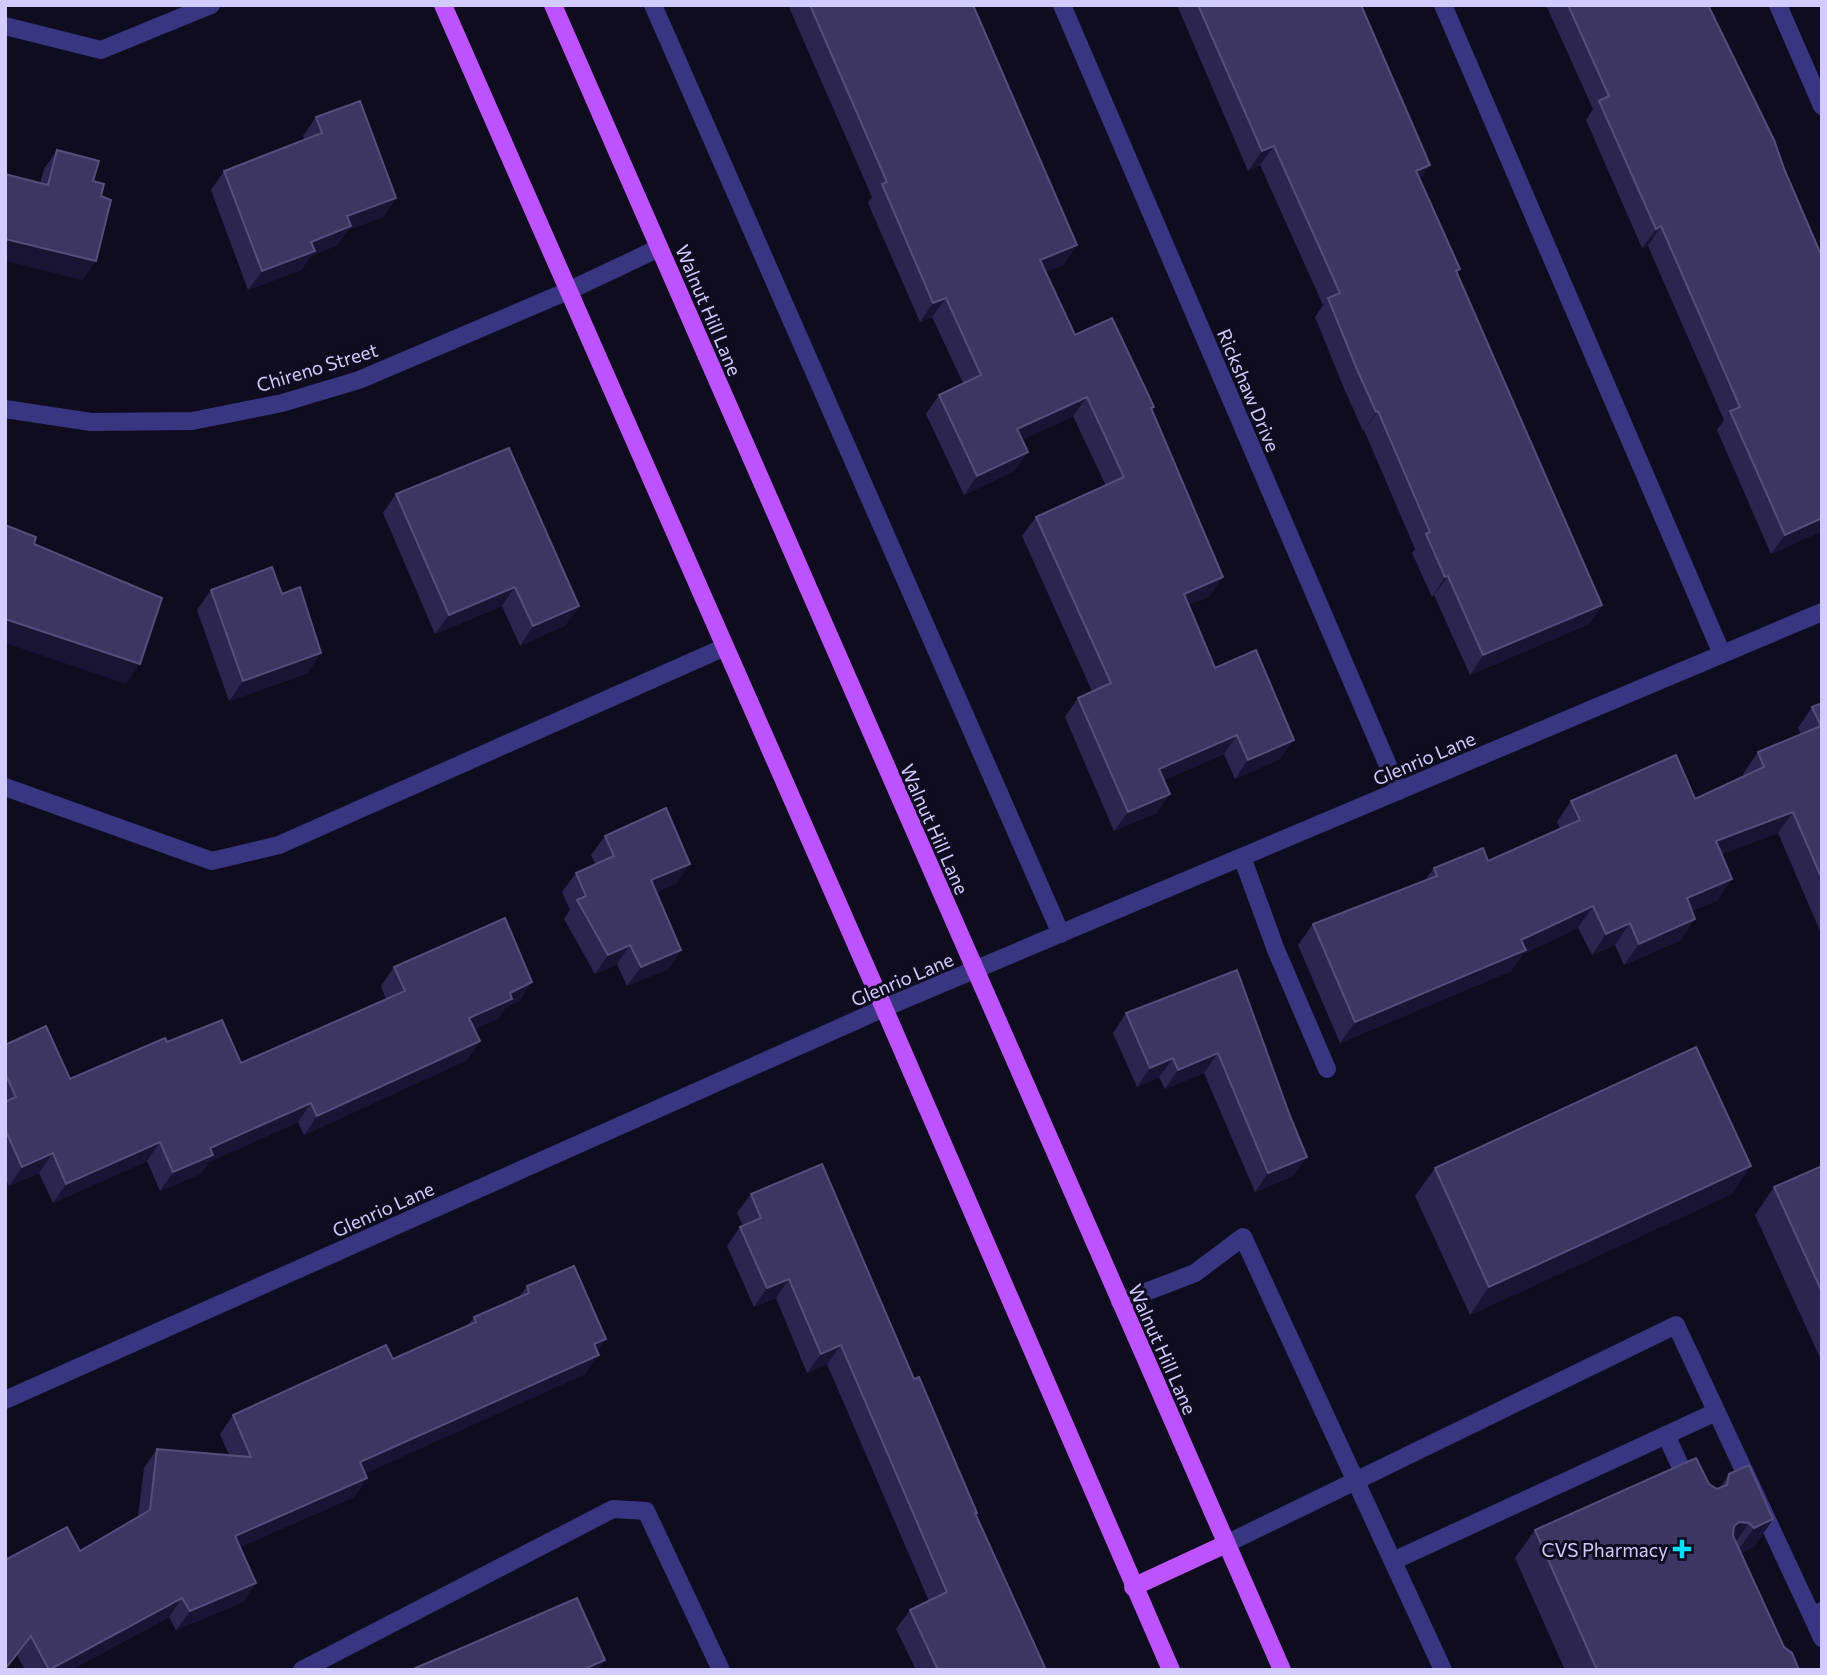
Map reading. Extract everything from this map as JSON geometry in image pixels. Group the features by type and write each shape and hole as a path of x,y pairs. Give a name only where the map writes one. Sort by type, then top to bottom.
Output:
{"main road":[{"path":"443,5 884,1008 1171,1670"},
{"name":"Walnut Hill Lane","path":"553,5 1282,1670"},
{"path":"1133,1587 1226,1544"}],"street":[{"path":"5,26 101,50 211,5"},
{"path":"653,5 1061,934"},
{"name":"Rickshaw Drive","path":"1062,5 1399,791"},
{"path":"1443,5 1722,654"},
{"path":"1778,5 1822,106"},
{"name":"Chireno Street","path":"5,409 91,422 192,421 282,403 359,380 568,291 659,248"},
{"name":"Glenrio Lane","path":"5,1400 884,1008 1822,612"},
{"path":"5,787 212,861 279,845 725,647"},
{"path":"1242,857 1276,950 1327,1069"},
{"path":"1120,1302 1195,1273 1243,1237 1443,1670"},
{"path":"1226,1544 1676,1325 1716,1412 1817,1614 1822,1638"},
{"path":"1393,1561 1716,1412"},
{"path":"1666,1435 1699,1506"},
{"path":"302,1670 613,1509 646,1511 721,1670"}],"building":[{"path":"810,5 973,5 1077,245 1040,260 1075,335 1112,318 1154,407 1151,408 1223,577 1184,594 1215,668 1256,650 1294,740 1248,760 1237,735 1159,769 1170,794 1128,812 1078,698 1111,683 1036,517 1124,477 1087,397 1017,429 1028,452 977,476 939,395 981,375 946,298 933,303 882,184 887,182"},
{"path":"1198,5 1361,5 1430,165 1416,171 1460,269 1456,271 1602,605 1483,655 1426,534 1430,532 1328,298 1340,293 1274,146 1262,151"},
{"path":"1568,5 1708,5 1774,140 1822,257 1822,518 1785,535 1730,411 1740,407 1661,226 1656,229 1599,101 1609,96"},
{"path":"360,101 396,198 347,216 351,226 311,242 315,251 262,271 224,171 322,133 316,117"},
{"path":"57,150 99,161 93,181 104,184 101,196 111,200 96,261 5,239 5,174 48,185"},
{"path":"509,448 579,606 533,626 515,587 449,615 396,494"},
{"path":"5,525 36,537 34,544 162,598 140,664 5,619"},
{"path":"272,567 282,594 300,587 321,653 243,681 211,590"},
{"path":"1822,703 1822,879 1793,812 1716,841 1732,879 1687,898 1695,919 1639,944 1630,923 1606,934 1593,906 1521,940 1526,950 1355,1022 1313,924 1437,876 1434,868 1483,848 1488,861 1580,820 1571,801 1676,755 1695,799 1764,767 1758,752 1821,726 1812,707"},
{"path":"666,808 690,864 651,880 681,950 641,967 630,945 608,955 577,900 586,896 576,873 614,856 605,836"},
{"path":"505,918 532,982 510,993 512,999 469,1018 480,1041 317,1116 311,1103 210,1148 213,1155 173,1172 160,1142 66,1184 53,1153 22,1167 5,1129 5,1102 16,1097 5,1073 5,1045 46,1026 70,1079 165,1038 167,1042 222,1020 241,1063 405,991 394,967"},
{"path":"1237,970 1307,1157 1268,1173 1218,1053 1178,1070 1173,1058 1150,1068 1126,1013"},
{"path":"1696,1047 1751,1166 1489,1287 1435,1168"},
{"path":"822,1164 914,1379 919,1377 975,1513 1046,1670 938,1670 910,1610 947,1592 841,1345 821,1354 789,1279 767,1288 740,1227 761,1218 751,1194"},
{"path":"1822,1166 1822,1292 1774,1187"},
{"path":"574,1266 606,1339 594,1344 599,1355 360,1462 367,1478 235,1536 256,1583 190,1611 182,1598 49,1670 31,1636 5,1669 5,1560 67,1527 80,1551 150,1510 157,1449 251,1457 233,1415 386,1345 393,1359 476,1322 474,1317 529,1293 527,1286"},
{"name":"CVS Pharmacy","path":"1696,1458 1709,1484 1717,1489 1727,1485 1729,1474 1749,1465 1773,1519 1754,1528 1749,1523 1739,1522 1734,1526 1733,1536 1784,1647 1792,1653 1799,1670 1597,1670 1535,1530"},
{"path":"577,1598 605,1660 582,1670 411,1670"}],"place":[{"name":"CVS Pharmacy","path":"1682,1549"}]}
